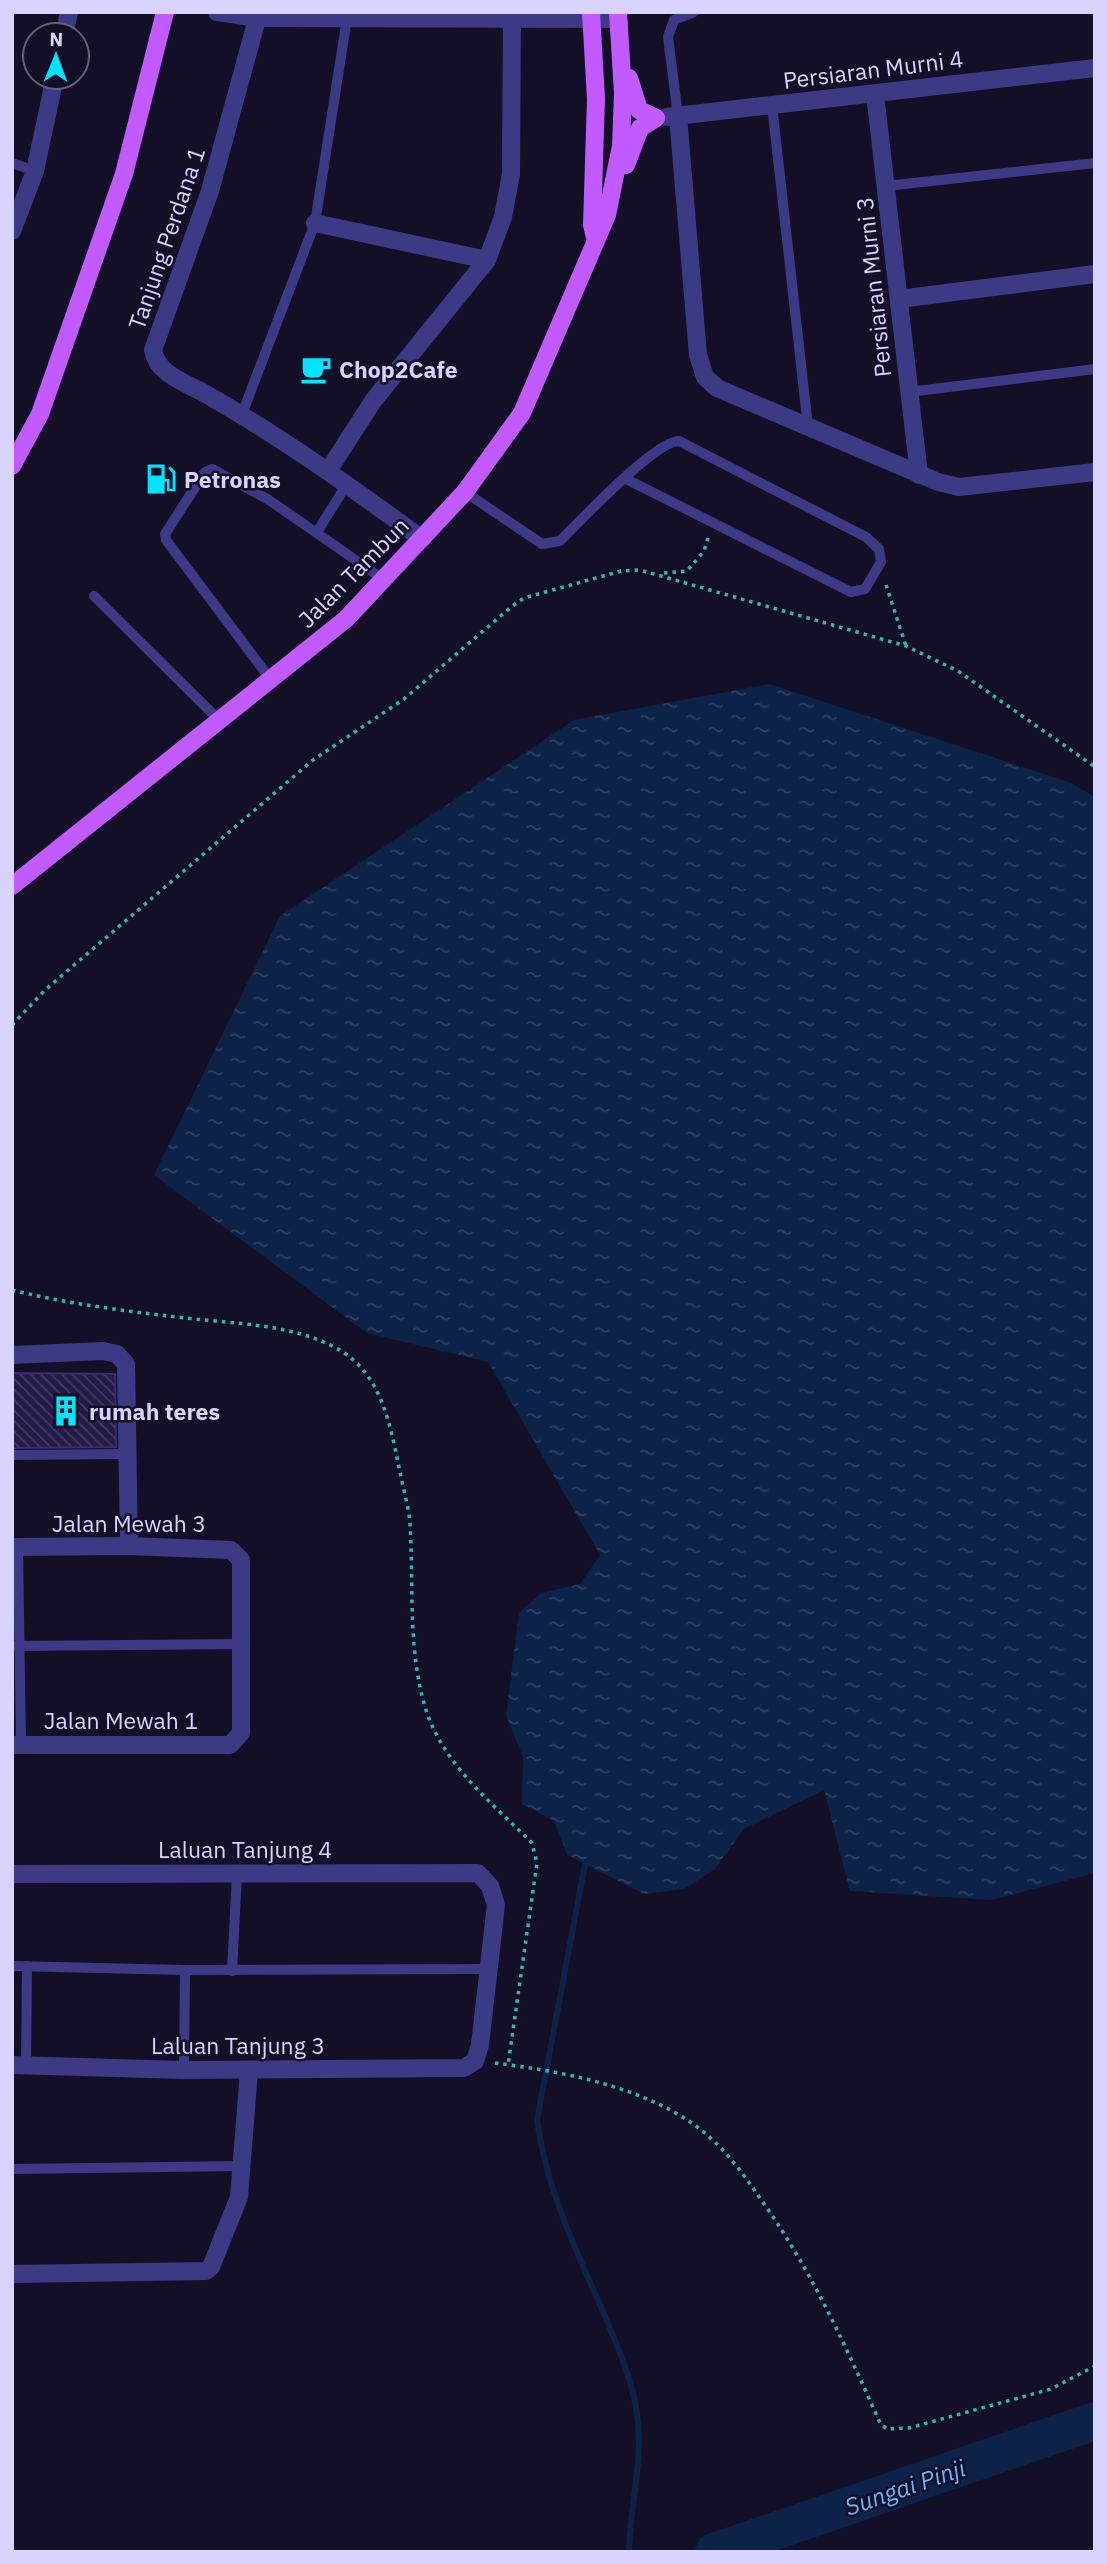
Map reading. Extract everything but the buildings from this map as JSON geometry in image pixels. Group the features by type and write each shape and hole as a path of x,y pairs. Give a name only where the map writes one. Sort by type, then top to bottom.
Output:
{"main road":[{"path":"12,466 40,414 124,174 165,12"},
{"name":"Jalan Tambun","path":"591,16 596,99 592,225 595,237"},
{"name":"Jalan Tambun","path":"12,886 346,619 465,492 522,413 574,297 595,237 604,226 607,215 621,146 621,39 618,16"},
{"path":"621,39 637,107 643,113 656,118"},
{"path":"607,215 619,191 636,135 643,124 656,118"}],"street":[{"path":"217,12 347,18 381,15 618,16"},
{"name":"Tanjung Perdana 1","path":"259,15 210,191 153,351 155,362 167,373 242,414 328,471 422,539"},
{"path":"328,471 373,401 487,260 503,217 511,174 512,15"},
{"name":"Persiaran Murni 4","path":"656,118 1095,68"},
{"path":"12,231 35,171 52,91"},
{"name":"Persiaran Murni 3","path":"876,94 919,475"},
{"path":"678,116 698,355 705,377 717,388 919,475 959,487 1095,472"},
{"path":"316,223 487,260"},
{"path":"899,299 1095,274"},
{"path":"12,1354 103,1351 117,1354 126,1364 129,1546"},
{"name":"Jalan Mewah 3","path":"15,1547 225,1548 237,1554 241,1560 242,1644"},
{"name":"Jalan Mewah 1","path":"17,1745 230,1745 242,1733 242,1644"},
{"name":"Laluan Tanjung 4","path":"12,1874 478,1873 490,1886 496,1905 486,1969"},
{"path":"470,2064 480,2045 486,1969"},
{"name":"Laluan Tanjung 3","path":"19,2065 249,2070 470,2064"},
{"path":"12,2274 206,2271 214,2263 237,2208 249,2070"}],"lane":[{"path":"678,116 668,37 674,20 695,12"},
{"path":"242,414 316,223 347,18"},
{"path":"772,105 808,427"},
{"path":"12,163 35,171"},
{"path":"886,186 1095,163"},
{"path":"909,392 1095,369"},
{"path":"465,492 542,544 551,545 560,541 624,478 665,444 679,441 866,537 879,549 881,562 865,589 850,592 624,478"},
{"path":"271,680 168,545 165,534 205,472 212,469 269,500 383,579"},
{"path":"317,532 347,484"},
{"path":"94,596 218,719"},
{"path":"12,1455 128,1454"},
{"path":"15,1547 17,1745"},
{"path":"16,1646 242,1644"},
{"path":"232,1970 237,1874"},
{"path":"12,1966 185,1970 486,1969"},
{"path":"19,2065 27,1966"},
{"path":"184,2070 185,1970"},
{"path":"12,2169 242,2166"}],"path":[{"path":"12,1025 19,1014 55,982 313,760 404,699 510,607 524,598 621,571 662,574 687,571 704,551 712,523"},
{"path":"877,570 886,584 906,646"},
{"path":"662,574 761,607 906,646 958,671 1095,768"},
{"path":"12,1290 71,1305 263,1327 305,1335 336,1347 363,1368 379,1395 390,1424 410,1521 415,1661 427,1712 443,1750 532,1843 537,1863 508,2065"},
{"path":"470,2064 522,2066 638,2096 694,2124 728,2153 789,2240 823,2298 881,2425 909,2428 1051,2389 1095,2366"}],"water":[{"path":"770,684 1071,783 1095,797 1095,1873 991,1900 850,1891 824,1790 744,1829 715,1869 684,1889 644,1894 567,1855 554,1821 522,1804 523,1757 506,1715 519,1613 541,1593 580,1584 600,1555 488,1362 367,1333 154,1175 280,916 574,720"}],"waterway":[{"path":"585,1864 537,2120 554,2193 617,2344 636,2408 639,2444 629,2552"},
{"name":"Sungai Pinji","path":"714,2552 1095,2421"}],"place":[{"name":"Chop2Cafe","path":"316,369"},
{"name":"Petronas","path":"161,479"},
{"name":"rumah teres","path":"66,1411"}]}
